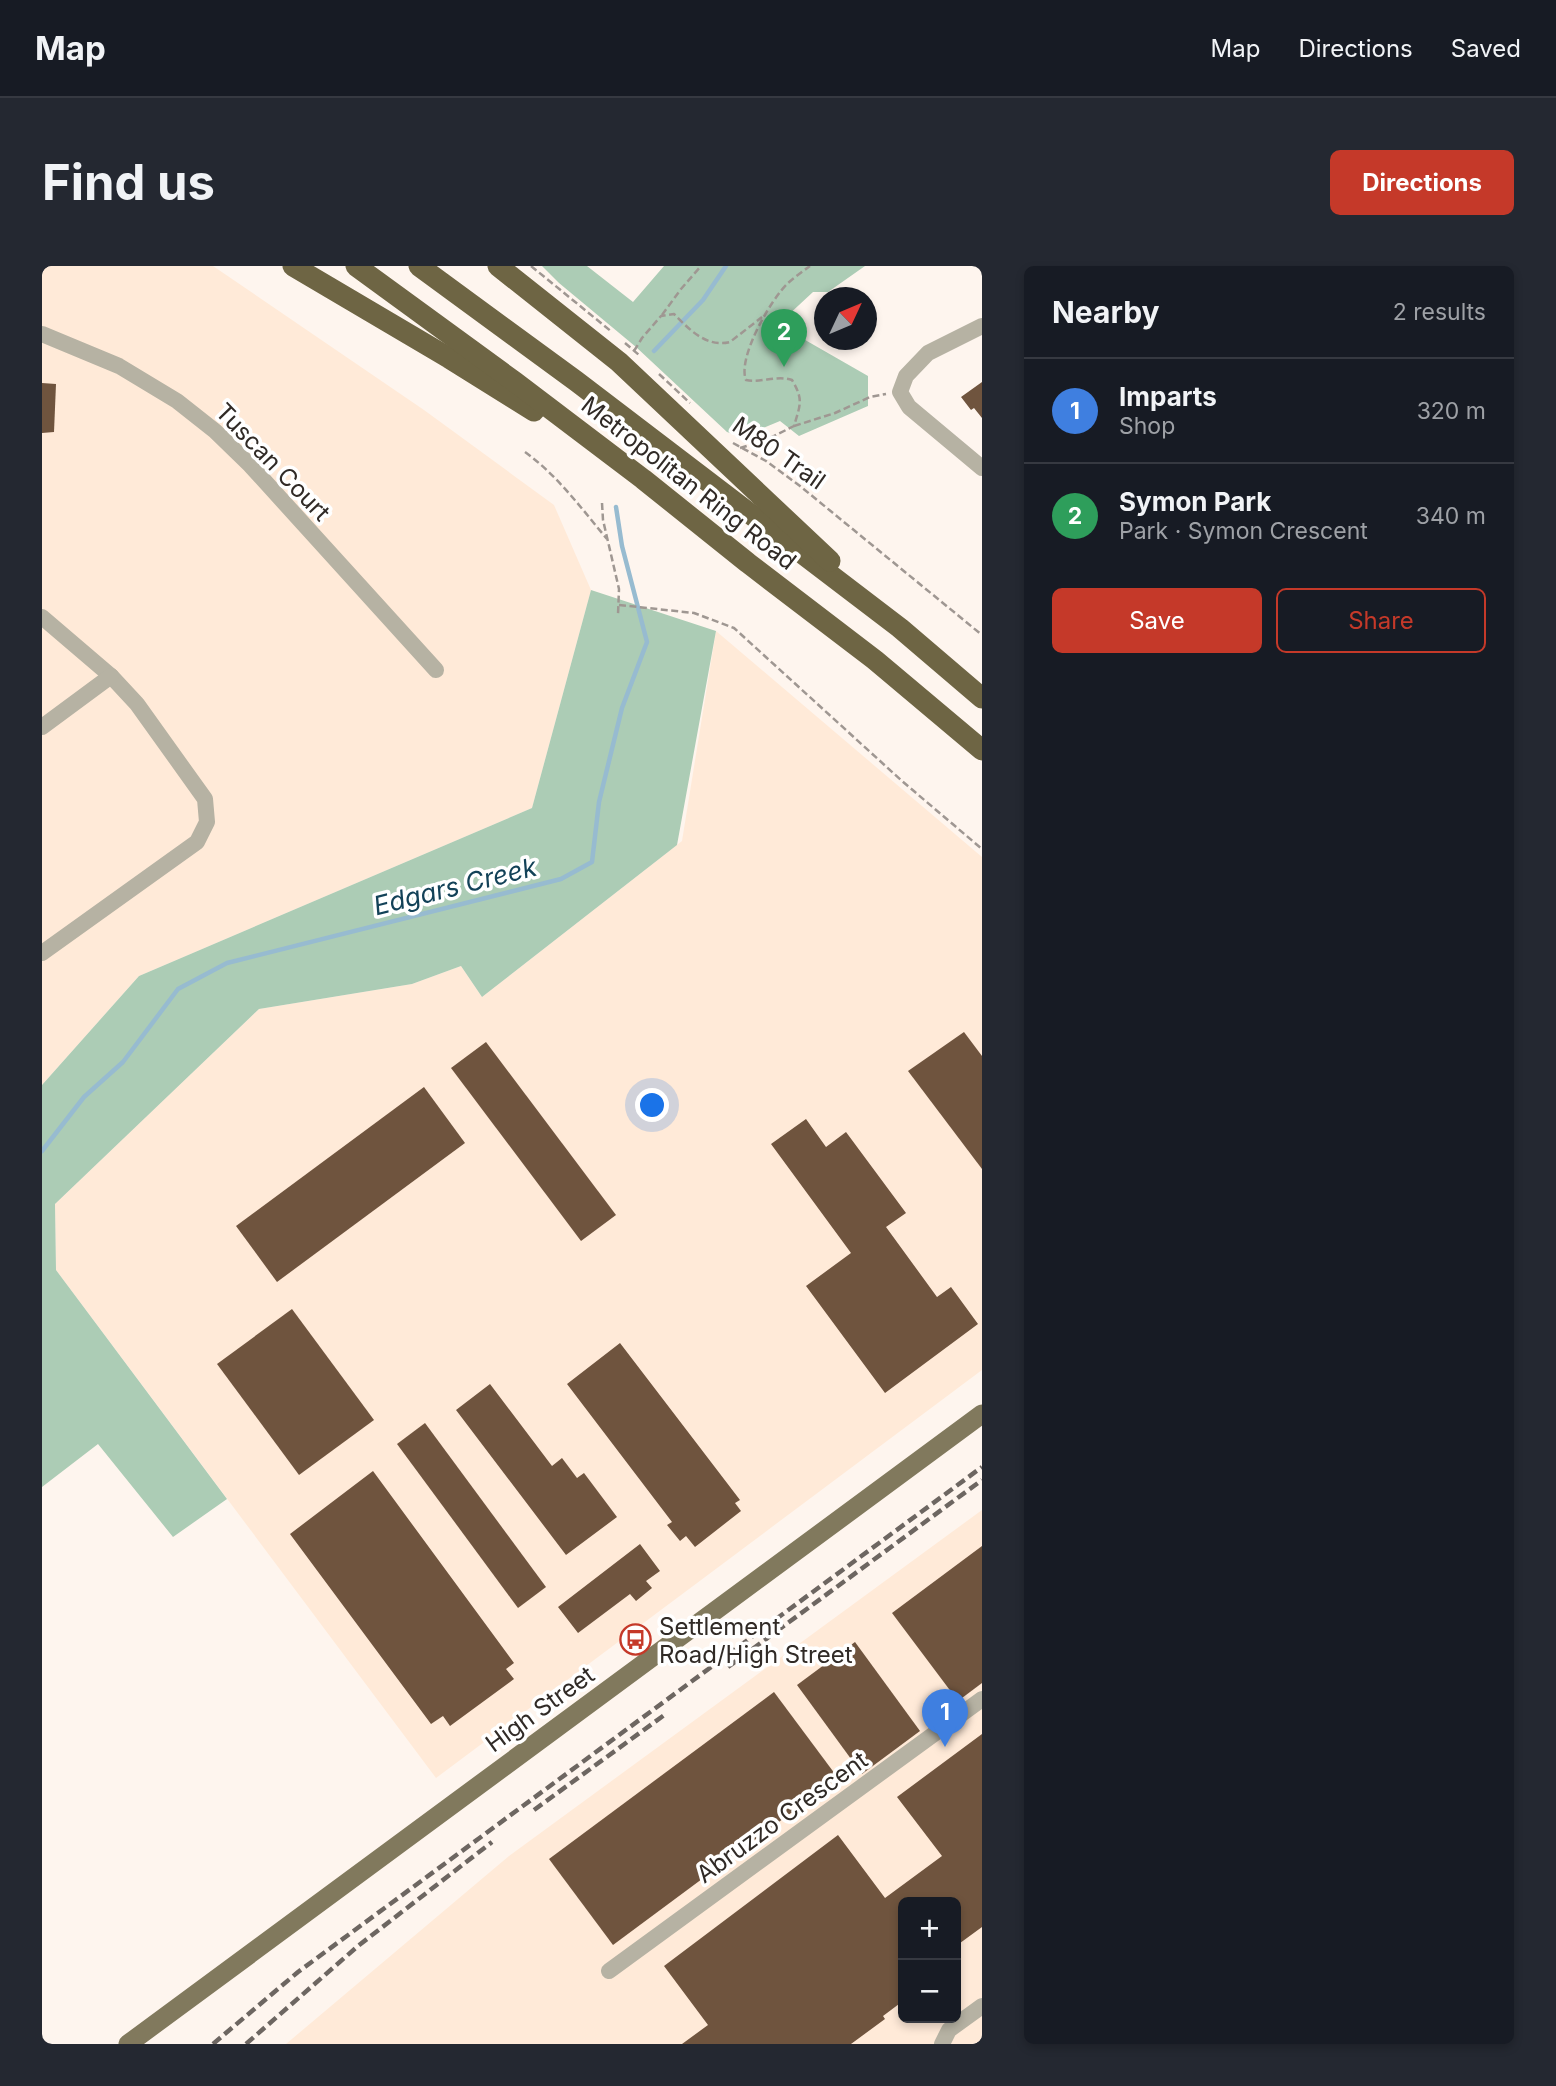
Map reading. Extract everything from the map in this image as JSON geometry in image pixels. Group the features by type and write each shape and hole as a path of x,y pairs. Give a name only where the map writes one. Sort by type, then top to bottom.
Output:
{"highway":[{"path":"293,266 449,358 643,479"},
{"name":"Metropolitan Ring Road","path":"356,266 643,479 875,660 982,750"},
{"name":"Metropolitan Ring Road","path":"419,266 576,381 900,628 982,698"},
{"path":"498,266 619,362 900,628"}],"main road":[{"name":"High Street","path":"128,2044 982,1415"}],"street":[{"path":"982,326 928,353 906,376 900,392 909,407 982,468"},
{"name":"Tuscan Court","path":"42,334 119,366 177,401 215,431 436,670"},
{"path":"42,617 111,676 137,704 205,799 207,822 197,842 42,953"},
{"path":"42,726 111,676"},
{"name":"Abruzzo Crescent","path":"609,1971 982,1699"},
{"path":"942,2044 949,2030 982,2006"}],"path":[{"path":"531,266 647,362"},
{"path":"636,347 631,357 642,338 701,266"},
{"path":"794,426 801,403 800,393 792,380 784,377 754,382 746,380 743,373 763,316 787,284 810,266"},
{"path":"661,316 674,314 699,337 724,344 763,316"},
{"path":"657,372 696,410"},
{"path":"740,448 870,397 900,392"},
{"name":"M80 Trail","path":"732,443 766,461 800,486 982,635"},
{"path":"525,452 557,480 607,539"},
{"path":"602,503 603,520 619,589 618,615"},
{"path":"619,605 694,613 734,628 902,781 982,849"}],"shaded area":[{"path":"42,266 213,266 424,410 554,505 591,590 532,808 139,976 42,1085"},
{"path":"716,631 982,857 982,1370 436,1778 56,1270 55,1204 259,1009 412,984 461,966 482,997 682,841"},
{"path":"982,1510 982,2044 286,2044 509,1856"}],"green space":[{"path":"542,266 587,266 633,302 664,266 865,266 835,287 814,287 814,292 785,318 786,329 814,345 814,350 823,350 868,376 868,406 799,436 780,421 742,437 727,432 636,347"},
{"path":"591,590 716,631 677,845 482,997 461,966 412,984 259,1009 55,1204 56,1270 227,1499 173,1537 98,1444 42,1487 42,1085 139,976 532,808"}],"building":[{"path":"982,382 982,418 974,408 971,410 961,397"},
{"path":"42,383 56,384 54,432 42,433"},
{"path":"964,1032 982,1056 982,1169 908,1071"},
{"path":"486,1042 616,1215 581,1241 451,1068"},
{"path":"424,1087 465,1143 277,1282 236,1226"},
{"path":"806,1119 826,1147 846,1132 906,1213 886,1227 937,1297 951,1287 978,1324 885,1393 806,1286 851,1253 771,1144"},
{"path":"292,1309 374,1420 299,1475 217,1364"},
{"path":"620,1343 740,1500 735,1503 741,1511 695,1547 686,1536 680,1541 667,1525 672,1522 567,1384"},
{"path":"490,1384 552,1466 562,1458 577,1478 584,1473 617,1517 566,1555 456,1410"},
{"path":"425,1423 546,1587 518,1608 397,1444"},
{"path":"373,1471 514,1663 506,1669 514,1679 450,1726 443,1716 431,1724 290,1534"},
{"path":"640,1544 660,1571 646,1581 652,1588 636,1601 630,1594 578,1633 558,1607"},
{"path":"982,1546 982,1683 958,1701 892,1613"},
{"path":"855,1642 920,1731 862,1774 797,1685"},
{"path":"774,1692 838,1778 613,1945 549,1859"},
{"path":"982,1734 982,1927 961,1942 961,1897 898,1897 898,2005 883,2016 885,2019 851,2044 682,2044 708,2025 664,1966 838,1835 885,1898 942,1856 897,1797"}],"waterway":[{"name":"Edgars Creek","path":"654,351 703,300 726,266"},
{"name":"Edgars Creek","path":"42,1151 84,1097 123,1062 178,989 227,963 561,879 592,862 599,802 622,708 647,642 622,546 616,507"}],"railway":[{"path":"213,2044 298,1972 982,1467"},
{"path":"728,1667 982,1480"},
{"path":"534,1810 667,1713"},
{"path":"246,2044 358,1946 492,1842"}],"place":[{"name":"Symon Park","path":"784,367"},
{"name":"Settlement Road/High Street","path":"636,1640"},
{"name":"Imparts","path":"945,1747"}]}
